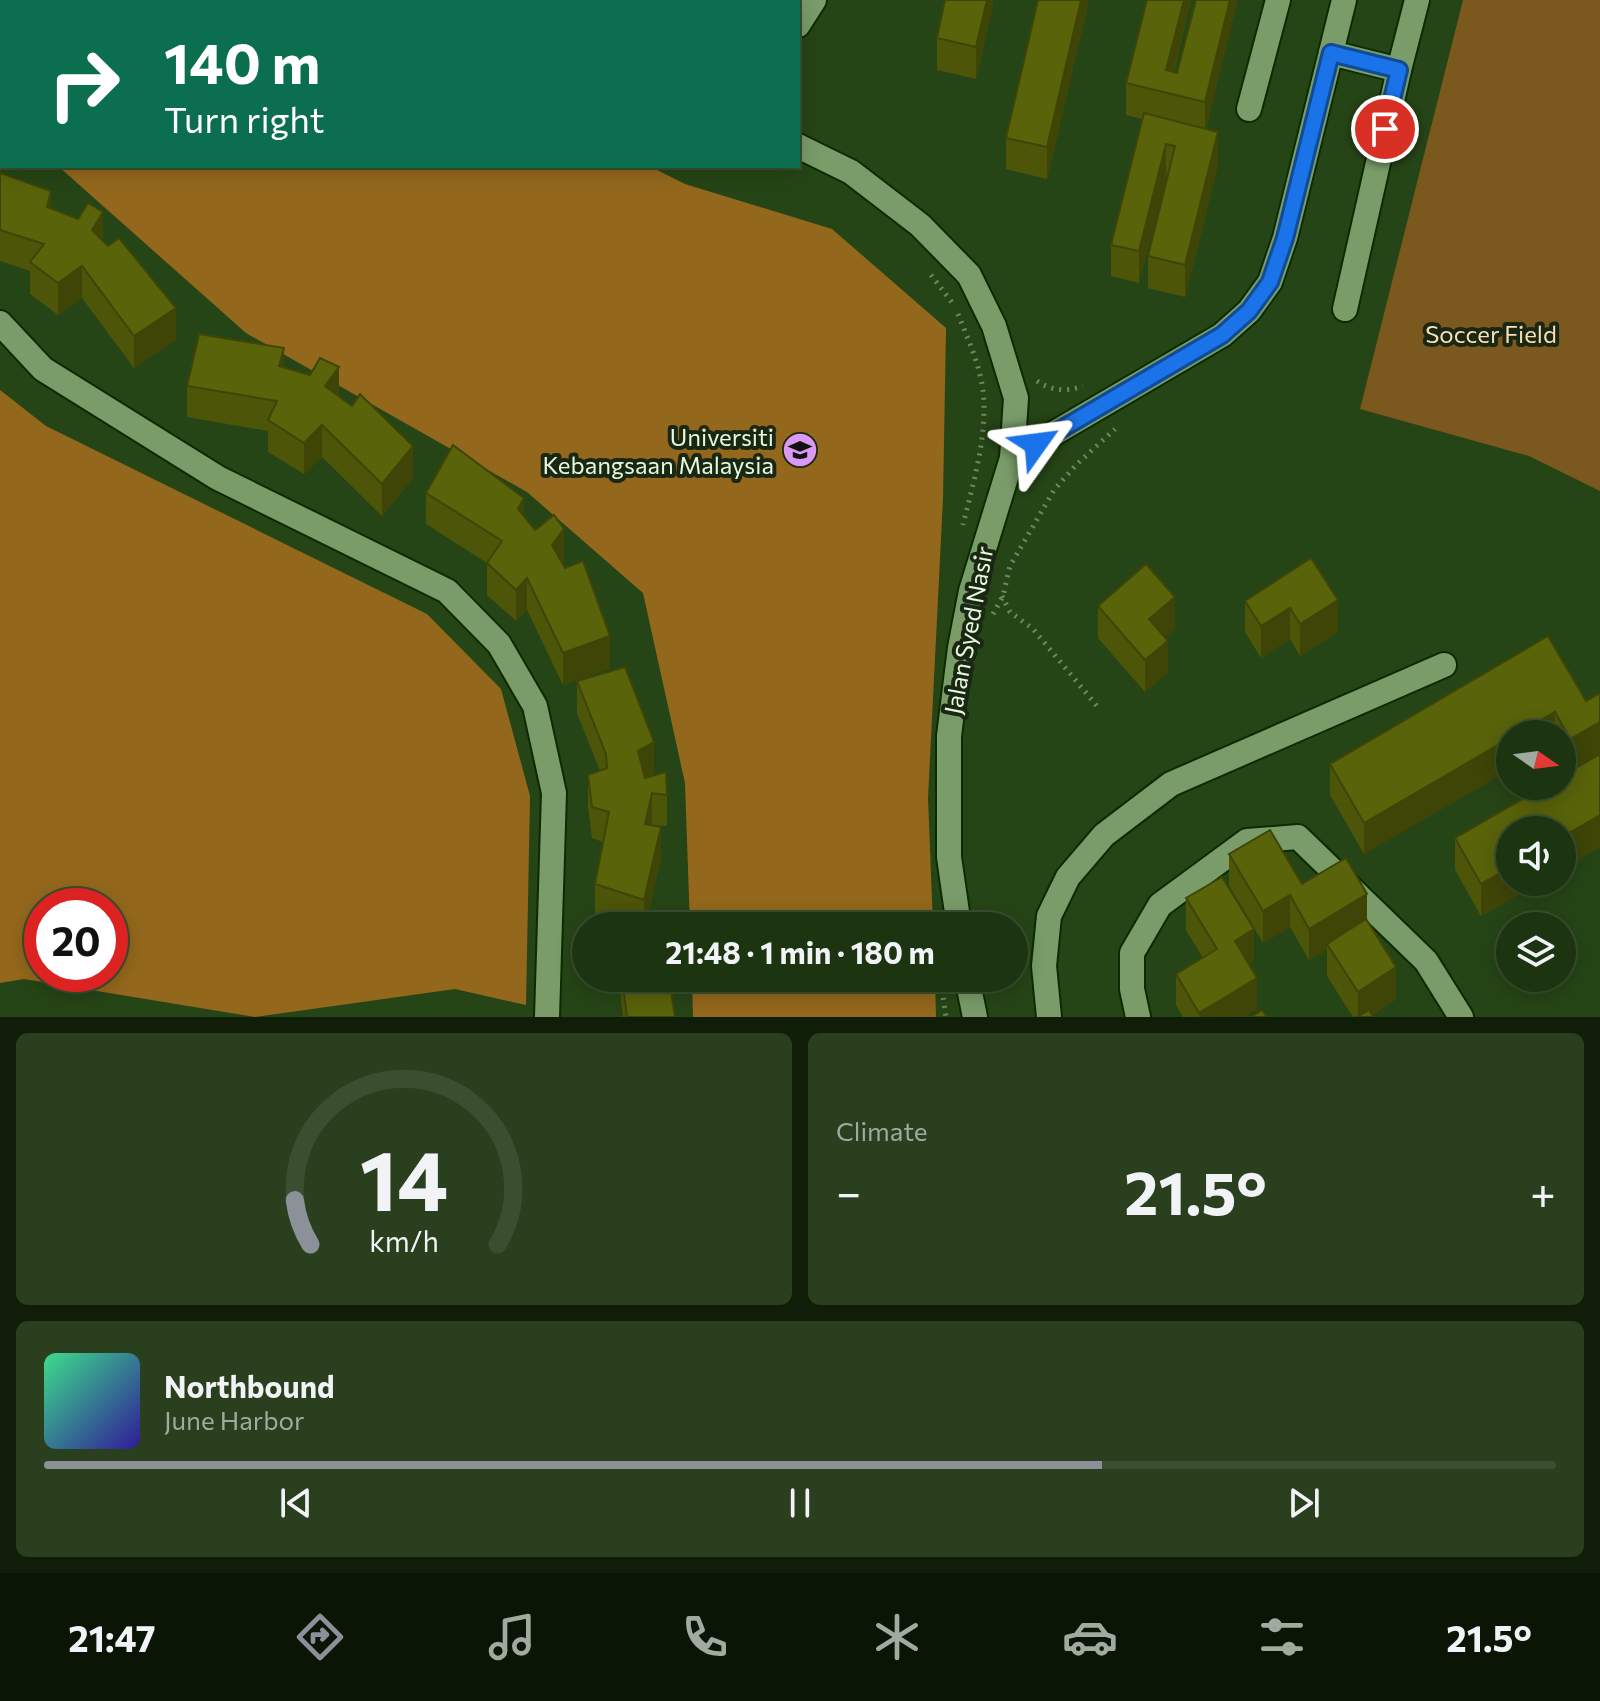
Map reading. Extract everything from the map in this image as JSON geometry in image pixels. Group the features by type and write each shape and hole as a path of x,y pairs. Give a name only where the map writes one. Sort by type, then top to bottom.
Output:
{"street":[{"path":"800,22 814,0"},
{"path":"1249,109 1278,0"},
{"path":"1345,309 1417,0"},
{"path":"1012,458 1222,335 1249,311 1270,282 1285,238 1341,1"},
{"path":"1331,53 1399,70"},
{"name":"Jalan Syed Nasir","path":"800,147 851,172 920,225 969,275 994,326 1016,398 1012,458 971,591 949,736 949,857 957,912"},
{"path":"0,323 43,369 218,478 447,591 499,644 535,706 554,793 547,1017"},
{"path":"1049,1017 1044,966 1049,916 1068,877 1104,835 1171,784 1444,665"},
{"path":"1138,1017 1132,989 1132,953 1160,905 1247,841 1298,837 1426,961 1455,1014"},
{"path":"970,992 975,1017"}],"path":[{"path":"930,273 955,305 977,360 985,408 977,464 959,540"},
{"path":"989,622 1003,596 1010,566 1054,490 1116,427 1101,379 1070,391 1054,390 1033,378"},
{"path":"1010,612 1033,629 1097,706"},
{"path":"942,992 946,1017"}],"green space":[{"name":"Soccer Field","path":"1463,0 1600,0 1600,491 1529,456 1360,409"}],"shaded area":[{"path":"60,168 653,168 685,184 832,229 946,328 943,498 928,798 932,912 690,912 685,783 643,593 527,492 246,333"},
{"path":"0,390 46,426 427,614 501,689 530,796 526,1005 455,989 255,1017 103,992 128,992 128,888 24,888 24,979 0,983"},
{"path":"692,992 935,992 936,1017 693,1017"}],"building":[{"path":"945,0 987,0 976,47 937,38"},
{"path":"1038,0 1081,0 1047,147 1006,138"},
{"path":"1147,0 1184,0 1166,70 1177,73 1196,0 1230,0 1205,102 1126,83"},
{"path":"1144,113 1218,132 1185,265 1148,256 1175,146 1166,144 1139,251 1111,245"},
{"path":"0,173 51,191 47,207 78,219 88,203 103,212 92,230 108,246 119,238 176,308 134,336 82,266 58,283 30,262 44,244 0,230"},
{"path":"199,334 284,348 279,366 310,375 320,358 339,367 325,386 352,406 360,394 413,446 382,484 322,425 304,443 268,420 277,401 187,386"},
{"path":"453,445 524,498 518,509 535,530 554,515 564,529 552,545 565,568 583,561 610,636 563,653 527,578 516,590 487,563 502,541 426,493"},
{"path":"1311,558 1338,600 1300,624 1290,608 1261,626 1245,601"},
{"path":"1146,564 1175,597 1149,619 1168,641 1145,660 1098,606"},
{"path":"1548,636 1586,701 1600,693 1600,722 1576,736 1576,720 1559,720 1555,712 1541,720 1496,720 1496,746 1364,823 1330,764"},
{"path":"625,667 654,742 638,751 645,778 666,772 667,795 652,793 645,824 661,827 644,900 595,884 609,812 592,807 588,775 607,768 606,754 577,681"},
{"path":"1600,754 1600,815 1576,829 1576,816 1496,816 1496,876 1481,884 1455,838 1521,800 1576,800 1576,768"},
{"path":"1270,830 1302,884 1346,858 1367,894 1309,929 1290,895 1263,911 1229,854"},
{"path":"1222,877 1254,929 1235,941 1257,978 1199,1013 1176,974 1217,949 1186,898"},
{"path":"1366,919 1396,967 1358,992 1327,944"},
{"path":"624,992 671,992 675,1017 627,1017"},
{"path":"1262,1010 1267,1017 1251,1017"},
{"path":"1369,1010 1373,1017 1357,1017"}],"place":[{"name":"Universiti Kebangsaan Malaysia","path":"800,450"}],"route":[{"path":"1036,444 1222,335 1249,311 1270,282 1285,238 1331,53 1399,70 1385,129"}]}
